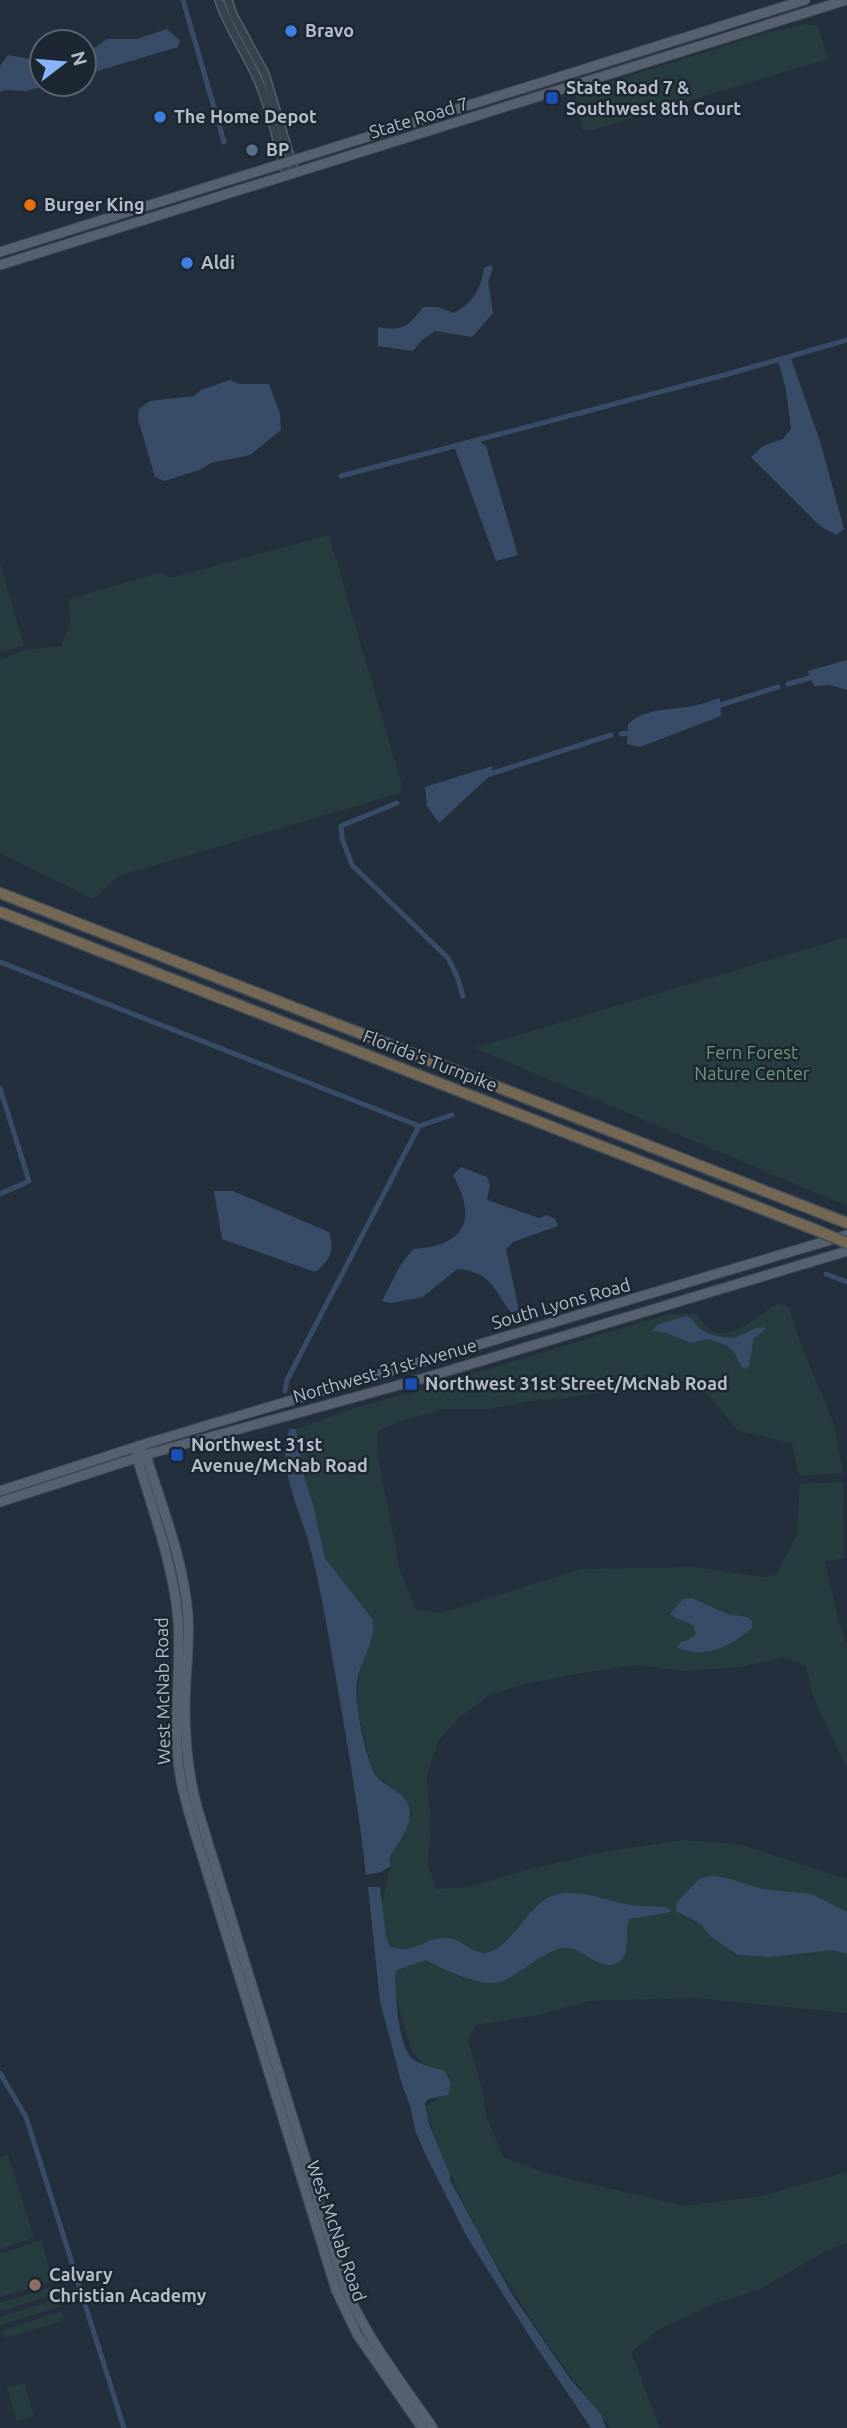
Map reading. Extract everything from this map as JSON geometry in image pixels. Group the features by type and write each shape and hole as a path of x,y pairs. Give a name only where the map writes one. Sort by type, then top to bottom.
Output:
{"highway":[{"name":"Florida's Turnpike","path":"0,893 844,1222"},
{"name":"Florida's Turnpike","path":"0,912 847,1243"}],"main road":[{"name":"State Road 7","path":"0,252 805,0"},
{"name":"State Road 7","path":"0,265 846,0"},
{"path":"565,88 570,79 585,69"},
{"path":"544,94 556,78"},
{"path":"425,132 433,121 454,110"},
{"name":"South Lyons Road","path":"138,1446 847,1235"},
{"name":"Northwest 31st Avenue","path":"0,1502 141,1457 432,1375 847,1251"},
{"path":"572,1317 576,1331"},
{"path":"0,1490 138,1446"},
{"name":"West McNab Road","path":"138,1446 175,1595 179,1644 177,1749 182,1789 336,2290 357,2334 422,2428"},
{"name":"West McNab Road","path":"141,1457 181,1572 188,1613 186,1749 197,1807 351,2303 380,2354 433,2428"}],"street":[{"path":"219,0 257,78 291,174"},
{"path":"228,0 233,15 265,74 287,163"}],"green space":[{"path":"806,24 818,26 828,59 592,130 583,130 575,101 577,92 763,34"},
{"path":"329,535 402,786 400,793 118,876 94,899 0,853 0,660 25,650 61,646 70,625 69,599 162,572 170,578"},
{"path":"0,563 24,645 0,652"},
{"name":"Fern Forest Nature Center","path":"847,937 847,1206 475,1048"},
{"path":"778,1303 789,1308 803,1350 833,1421 843,1473 799,1476 792,1443 738,1431 700,1385 687,1381 641,1385 489,1409 444,1409 397,1422 378,1431 377,1452 400,1571 416,1610 442,1613 581,1569 695,1567 763,1577 776,1575 797,1534 800,1484 843,1482 844,1558 825,1562 839,1623 847,1644 847,1769 813,1696 806,1666 783,1657 741,1667 684,1671 638,1665 530,1683 491,1694 459,1718 438,1741 427,1776 431,1825 428,1864 436,1889 469,1887 526,1870 604,1852 682,1840 738,1844 847,1879 847,2013 695,1998 589,2001 538,2015 475,2025 468,2040 487,2118 503,2157 545,2173 684,2206 761,2196 847,2172 847,2243 826,2251 760,2289 711,2305 658,2330 631,2352 660,2428 611,2428 552,2350 499,2267 467,2210 434,2132 426,2106 445,2093 411,2049 395,1994 382,1901 391,1866 389,1858 403,1838 412,1813 398,1792 378,1777 371,1766 357,1706 359,1673 371,1641 373,1620 325,1558 304,1476 296,1429 355,1408 668,1314 697,1314 708,1328 716,1333 725,1333 744,1326"},
{"path":"8,2154 33,2235 30,2239 0,2249 0,2157"},
{"path":"41,2240 53,2281 0,2297 0,2254"},
{"path":"54,2286 56,2294 0,2311 0,2303"},
{"path":"58,2299 60,2307 0,2325 0,2317"},
{"path":"62,2311 62,2321 5,2338 2,2331"},
{"path":"24,2383 34,2416 17,2421 7,2388"}],"water":[{"path":"167,29 180,41 178,47 98,71 98,45 107,39 137,39"},
{"path":"8,55 28,59 28,90 0,92 0,66"},
{"path":"491,265 493,268 488,281 493,313 472,337 435,331 413,351 378,346 378,327 394,329 405,326 423,307 438,307 454,313 461,309 475,295 484,268"},
{"path":"790,356 820,441 844,529 836,535 820,526 751,457 763,446 783,439 791,429 786,390 778,360"},
{"path":"230,380 240,384 269,384 280,414 281,430 250,455 211,463 199,470 165,481 155,477 138,419 139,409 150,401 194,396 201,390"},
{"path":"478,440 486,446 518,555 496,561 454,446"},
{"path":"847,660 847,690 830,685 814,686 808,671"},
{"path":"720,698 721,716 640,747 627,744 628,724 642,715"},
{"path":"492,766 493,773 439,823 427,806 425,787"},
{"path":"461,1167 487,1177 490,1185 487,1200 539,1218 547,1215 555,1219 558,1226 513,1242 506,1249 519,1311 512,1314 485,1278 457,1269 423,1297 391,1303 382,1301 400,1266 413,1249 445,1242 462,1228 465,1205 453,1175"},
{"path":"214,1191 233,1191 329,1232 331,1250 328,1259 315,1272 222,1239"},
{"path":"686,1316 705,1332 726,1338 734,1338 757,1328 767,1328 754,1338 749,1366 746,1369 742,1367 733,1350 726,1345 708,1339 691,1343 667,1333 652,1331 657,1325"},
{"path":"290,1429 296,1429 304,1476 325,1558 373,1620 371,1640 356,1688 367,1753 377,1777 399,1793 409,1809 408,1826 389,1858 391,1866 381,1872 366,1875 349,1756 320,1592 286,1468 286,1441"},
{"path":"692,1598 727,1614 747,1617 752,1621 752,1628 727,1645 707,1652 687,1651 677,1647 696,1634 693,1625 670,1614 683,1599"},
{"path":"715,1876 762,1889 812,1894 847,1912 847,1954 832,1950 771,1957 738,1955 711,1937 701,1924 676,1911 677,1902 700,1878"},
{"path":"368,1887 380,1887 386,1937 390,1947 403,1949 442,1938 454,1939 475,1951 492,1951 511,1937 538,1905 559,1894 583,1894 630,1905 668,1908 671,1912 630,1919 626,1951 621,1960 614,1964 599,1963 577,1951 562,1948 545,1955 501,1982 473,1980 426,1960 395,1973 398,2019 408,2052 413,2059 421,2063 444,2070 451,2083 448,2095 428,2099 425,2103 429,2124 450,2180 511,2293 571,2380 601,2414 606,2428 591,2428 537,2348 467,2237 425,2154 415,2130 380,2001"}],"waterway":[{"path":"183,0 224,142"},
{"path":"341,476 847,340"},
{"path":"788,684 817,676"},
{"path":"714,707 778,687"},
{"path":"621,734 635,732"},
{"path":"487,775 611,735"},
{"path":"397,803 341,826 342,838 352,865 448,958 463,996"},
{"path":"0,962 419,1126"},
{"path":"0,1088 29,1181 0,1194"},
{"path":"285,1391 287,1380 419,1126 452,1115"},
{"path":"826,1274 847,1282"},
{"path":"0,2073 26,2117 124,2428"}],"place":[{"name":"Bravo","path":"291,31"},
{"name":"State Road 7 & Southwest 8th Court","path":"552,98"},
{"name":"The Home Depot","path":"160,117"},
{"name":"BP","path":"252,150"},
{"name":"Burger King","path":"30,205"},
{"name":"Aldi","path":"187,263"},
{"name":"Northwest 31st Street/McNab Road","path":"411,1384"},
{"name":"Northwest 31st Avenue/McNab Road","path":"177,1455"},
{"name":"Calvary Christian Academy","path":"35,2285"}]}
